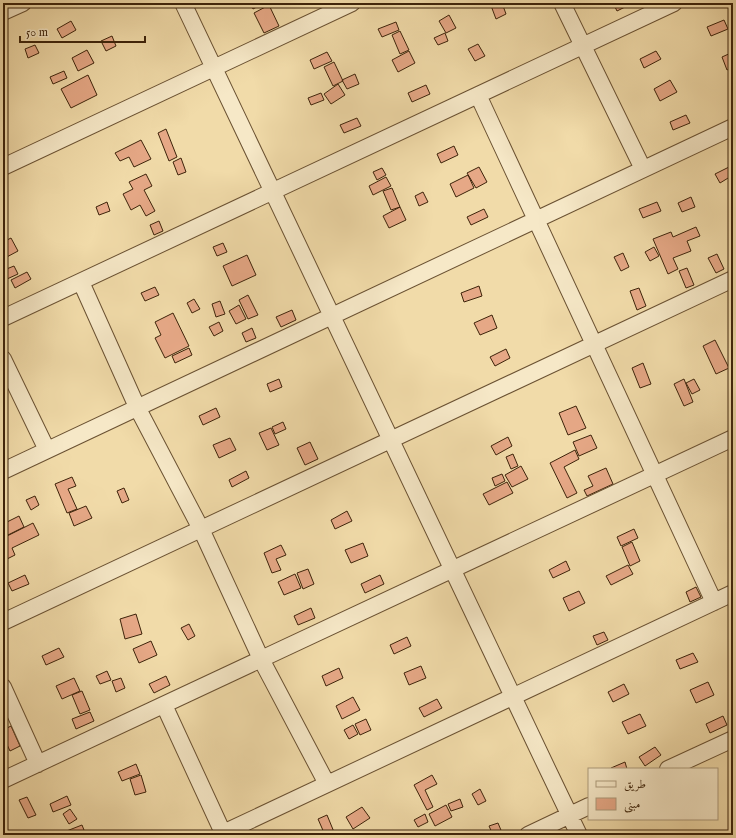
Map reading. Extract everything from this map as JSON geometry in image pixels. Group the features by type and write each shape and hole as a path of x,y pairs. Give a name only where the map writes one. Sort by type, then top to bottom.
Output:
{"street":[{"path":"3,12 23,3"},
{"path":"182,3 391,440 451,570 579,835"},
{"path":"3,167 352,3"},
{"path":"562,3 643,169"},
{"path":"3,318 674,3"},
{"path":"478,95 714,602"},
{"path":"3,471 733,127"},
{"path":"3,622 733,279"},
{"path":"81,282 137,407 201,529 261,659 327,784"},
{"path":"3,360 47,450"},
{"path":"3,780 733,438"},
{"path":"164,705 222,834 733,593"},
{"path":"3,687 38,764"},
{"path":"670,768 733,739"},
{"path":"528,835 588,806"}],"building":[{"path":"250,3 264,3 253,9"},
{"path":"490,3 502,3 506,14 496,19"},
{"path":"613,3 623,3 625,7 617,11"},
{"path":"269,5 279,26 264,33 254,13"},
{"path":"449,15 456,28 446,33 439,21"},
{"path":"724,20 728,29 711,36 707,27"},
{"path":"71,21 76,30 62,38 57,29"},
{"path":"396,22 399,30 382,37 378,29"},
{"path":"400,31 409,50 400,54 392,35"},
{"path":"445,33 448,41 438,45 434,38"},
{"path":"112,36 116,46 106,51 101,41"},
{"path":"478,44 485,56 475,61 468,49"},
{"path":"35,45 39,53 28,58 25,49"},
{"path":"87,50 94,63 78,71 72,58"},
{"path":"409,51 415,63 398,72 392,60"},
{"path":"656,51 661,59 644,68 640,59"},
{"path":"327,52 332,61 314,69 310,60"},
{"path":"733,52 733,67 727,70 722,57"},
{"path":"334,62 343,81 333,86 324,67"},
{"path":"64,71 67,78 53,84 50,77"},
{"path":"355,74 359,84 347,89 342,80"},
{"path":"88,75 97,95 71,108 61,89"},
{"path":"670,80 677,92 660,101 654,89"},
{"path":"338,84 345,95 331,104 324,94"},
{"path":"426,85 430,94 412,102 408,93"},
{"path":"321,93 324,100 311,105 308,98"},
{"path":"686,115 690,123 673,130 670,122"},
{"path":"357,118 361,126 344,133 340,125"},
{"path":"166,129 177,157 169,161 158,133"},
{"path":"141,140 151,159 134,167 129,157 120,161 115,153"},
{"path":"454,146 458,155 441,163 437,154"},
{"path":"181,158 186,172 178,175 173,162"},
{"path":"479,167 487,182 476,188 467,173"},
{"path":"729,167 733,175 720,183 715,174"},
{"path":"382,168 386,175 377,180 373,172"},
{"path":"146,174 152,186 144,190 155,211 146,216 140,205 131,210 123,194 133,189 129,182"},
{"path":"468,175 474,188 456,197 450,184"},
{"path":"386,177 391,186 373,195 369,186"},
{"path":"392,188 400,207 391,210 383,191"},
{"path":"423,192 428,202 419,206 415,196"},
{"path":"691,197 695,207 682,212 678,203"},
{"path":"107,202 110,211 99,215 96,207"},
{"path":"657,202 661,211 643,218 639,209"},
{"path":"400,207 406,220 389,228 383,216"},
{"path":"484,209 488,217 471,225 467,217"},
{"path":"159,221 163,231 154,235 150,225"},
{"path":"696,227 700,236 687,241 691,251 673,258 678,269 668,274 653,239 671,232 673,237"},
{"path":"11,238 18,251 3,259 3,242"},
{"path":"223,243 227,252 217,256 213,247"},
{"path":"654,247 659,256 650,261 645,252"},
{"path":"623,253 629,267 621,271 614,257"},
{"path":"717,254 724,269 716,273 708,258"},
{"path":"247,255 256,275 232,286 223,266"},
{"path":"14,266 18,274 7,279 4,270"},
{"path":"687,268 694,285 686,288 679,271"},
{"path":"27,272 31,279 15,288 11,280"},
{"path":"479,286 482,296 464,302 461,293"},
{"path":"155,287 159,295 145,301 141,293"},
{"path":"639,288 646,306 637,310 630,291"},
{"path":"248,295 258,315 248,319 239,300"},
{"path":"194,299 200,309 192,313 187,303"},
{"path":"220,301 225,314 216,317 212,304"},
{"path":"239,305 246,319 236,324 229,311"},
{"path":"292,310 296,320 281,327 276,317"},
{"path":"173,313 189,346 165,358 155,338 161,335 155,322"},
{"path":"492,315 497,328 480,335 474,323"},
{"path":"219,322 223,331 214,336 209,327"},
{"path":"252,328 256,338 246,342 242,333"},
{"path":"715,340 729,368 716,374 703,346"},
{"path":"189,348 192,355 175,363 172,356"},
{"path":"506,349 510,358 495,366 490,357"},
{"path":"643,363 651,384 640,388 632,368"},
{"path":"279,379 282,387 270,392 267,384"},
{"path":"684,379 693,402 684,406 674,384"},
{"path":"694,379 700,390 692,394 686,383"},
{"path":"576,406 586,428 568,435 559,413"},
{"path":"216,408 220,417 203,425 199,416"},
{"path":"283,422 286,429 275,434 272,427"},
{"path":"271,428 279,445 267,450 259,433"},
{"path":"591,435 597,448 579,456 573,442"},
{"path":"508,437 512,446 496,455 491,446"},
{"path":"230,438 236,450 219,458 213,445"},
{"path":"310,442 318,459 305,465 297,448"},
{"path":"575,450 579,459 564,467 577,493 567,498 550,463"},
{"path":"513,454 518,466 511,469 506,457"},
{"path":"521,466 528,479 512,487 505,475"},
{"path":"606,468 613,484 587,496 584,490 593,486 588,476"},
{"path":"246,471 249,478 232,487 229,480"},
{"path":"502,474 505,481 495,486 492,478"},
{"path":"72,477 76,486 68,489 77,509 67,513 55,484"},
{"path":"507,482 513,493 489,505 483,494"},
{"path":"124,488 129,500 122,503 117,491"},
{"path":"35,496 39,505 31,510 26,500"},
{"path":"86,506 92,518 74,526 69,513"},
{"path":"347,511 352,521 335,529 331,520"},
{"path":"19,516 24,527 8,535 3,524"},
{"path":"33,523 39,535 12,548 15,555 3,561 3,527 7,536"},
{"path":"634,529 638,538 621,546 617,537"},
{"path":"632,542 640,561 630,566 622,547"},
{"path":"363,543 368,556 351,563 345,550"},
{"path":"281,545 286,555 276,559 281,570 272,573 264,553"},
{"path":"566,561 570,570 553,578 549,570"},
{"path":"628,565 633,574 611,585 606,576"},
{"path":"308,569 314,584 303,589 297,573"},
{"path":"295,574 301,588 284,595 278,582"},
{"path":"25,575 29,584 12,591 8,583"},
{"path":"380,575 384,584 365,593 361,584"},
{"path":"696,587 701,597 690,602 686,592"},
{"path":"579,591 585,603 569,611 563,598"},
{"path":"311,608 315,618 298,625 294,616"},
{"path":"136,614 142,634 125,639 120,619"},
{"path":"189,624 195,636 188,640 181,628"},
{"path":"604,632 608,640 597,645 593,636"},
{"path":"407,637 411,646 394,654 390,645"},
{"path":"151,641 157,655 139,663 133,649"},
{"path":"59,648 64,657 46,665 42,656"},
{"path":"693,653 698,662 680,669 676,660"},
{"path":"421,666 426,678 409,685 404,673"},
{"path":"339,668 343,678 326,686 322,676"},
{"path":"107,671 111,680 100,684 96,676"},
{"path":"166,676 170,685 154,693 149,684"},
{"path":"74,678 80,691 62,699 56,686"},
{"path":"121,678 125,688 116,692 112,681"},
{"path":"708,682 714,695 696,703 690,690"},
{"path":"624,684 629,694 613,702 608,692"},
{"path":"82,691 90,710 80,714 72,695"},
{"path":"353,697 360,710 342,719 336,706"},
{"path":"437,699 442,708 424,717 419,708"},
{"path":"90,712 94,721 76,729 72,719"},
{"path":"640,714 646,726 628,734 622,722"},
{"path":"723,716 727,725 710,733 706,724"},
{"path":"366,719 371,730 360,735 355,724"},
{"path":"353,725 358,734 349,739 344,730"},
{"path":"11,726 20,746 10,751 3,736 3,730"},
{"path":"655,747 661,755 645,766 639,757"},
{"path":"625,762 627,768 611,768"},
{"path":"136,764 140,774 122,781 118,772"},
{"path":"141,775 146,792 135,795 130,779"},
{"path":"432,775 437,784 425,790 433,807 427,810 414,785"},
{"path":"480,789 486,801 478,805 472,794"},
{"path":"67,796 71,805 53,812 50,804"},
{"path":"27,797 36,815 28,818 19,800"},
{"path":"460,799 463,807 451,811 448,804"},
{"path":"446,805 452,817 435,826 429,814"},
{"path":"362,807 370,818 353,829 346,817"},
{"path":"70,809 77,819 69,824 63,814"},
{"path":"425,814 428,822 418,827 414,820"},
{"path":"327,815 334,832 325,835 318,819"},
{"path":"498,823 503,835 493,835 489,826"},
{"path":"82,825 86,835 65,835 64,832"}]}
